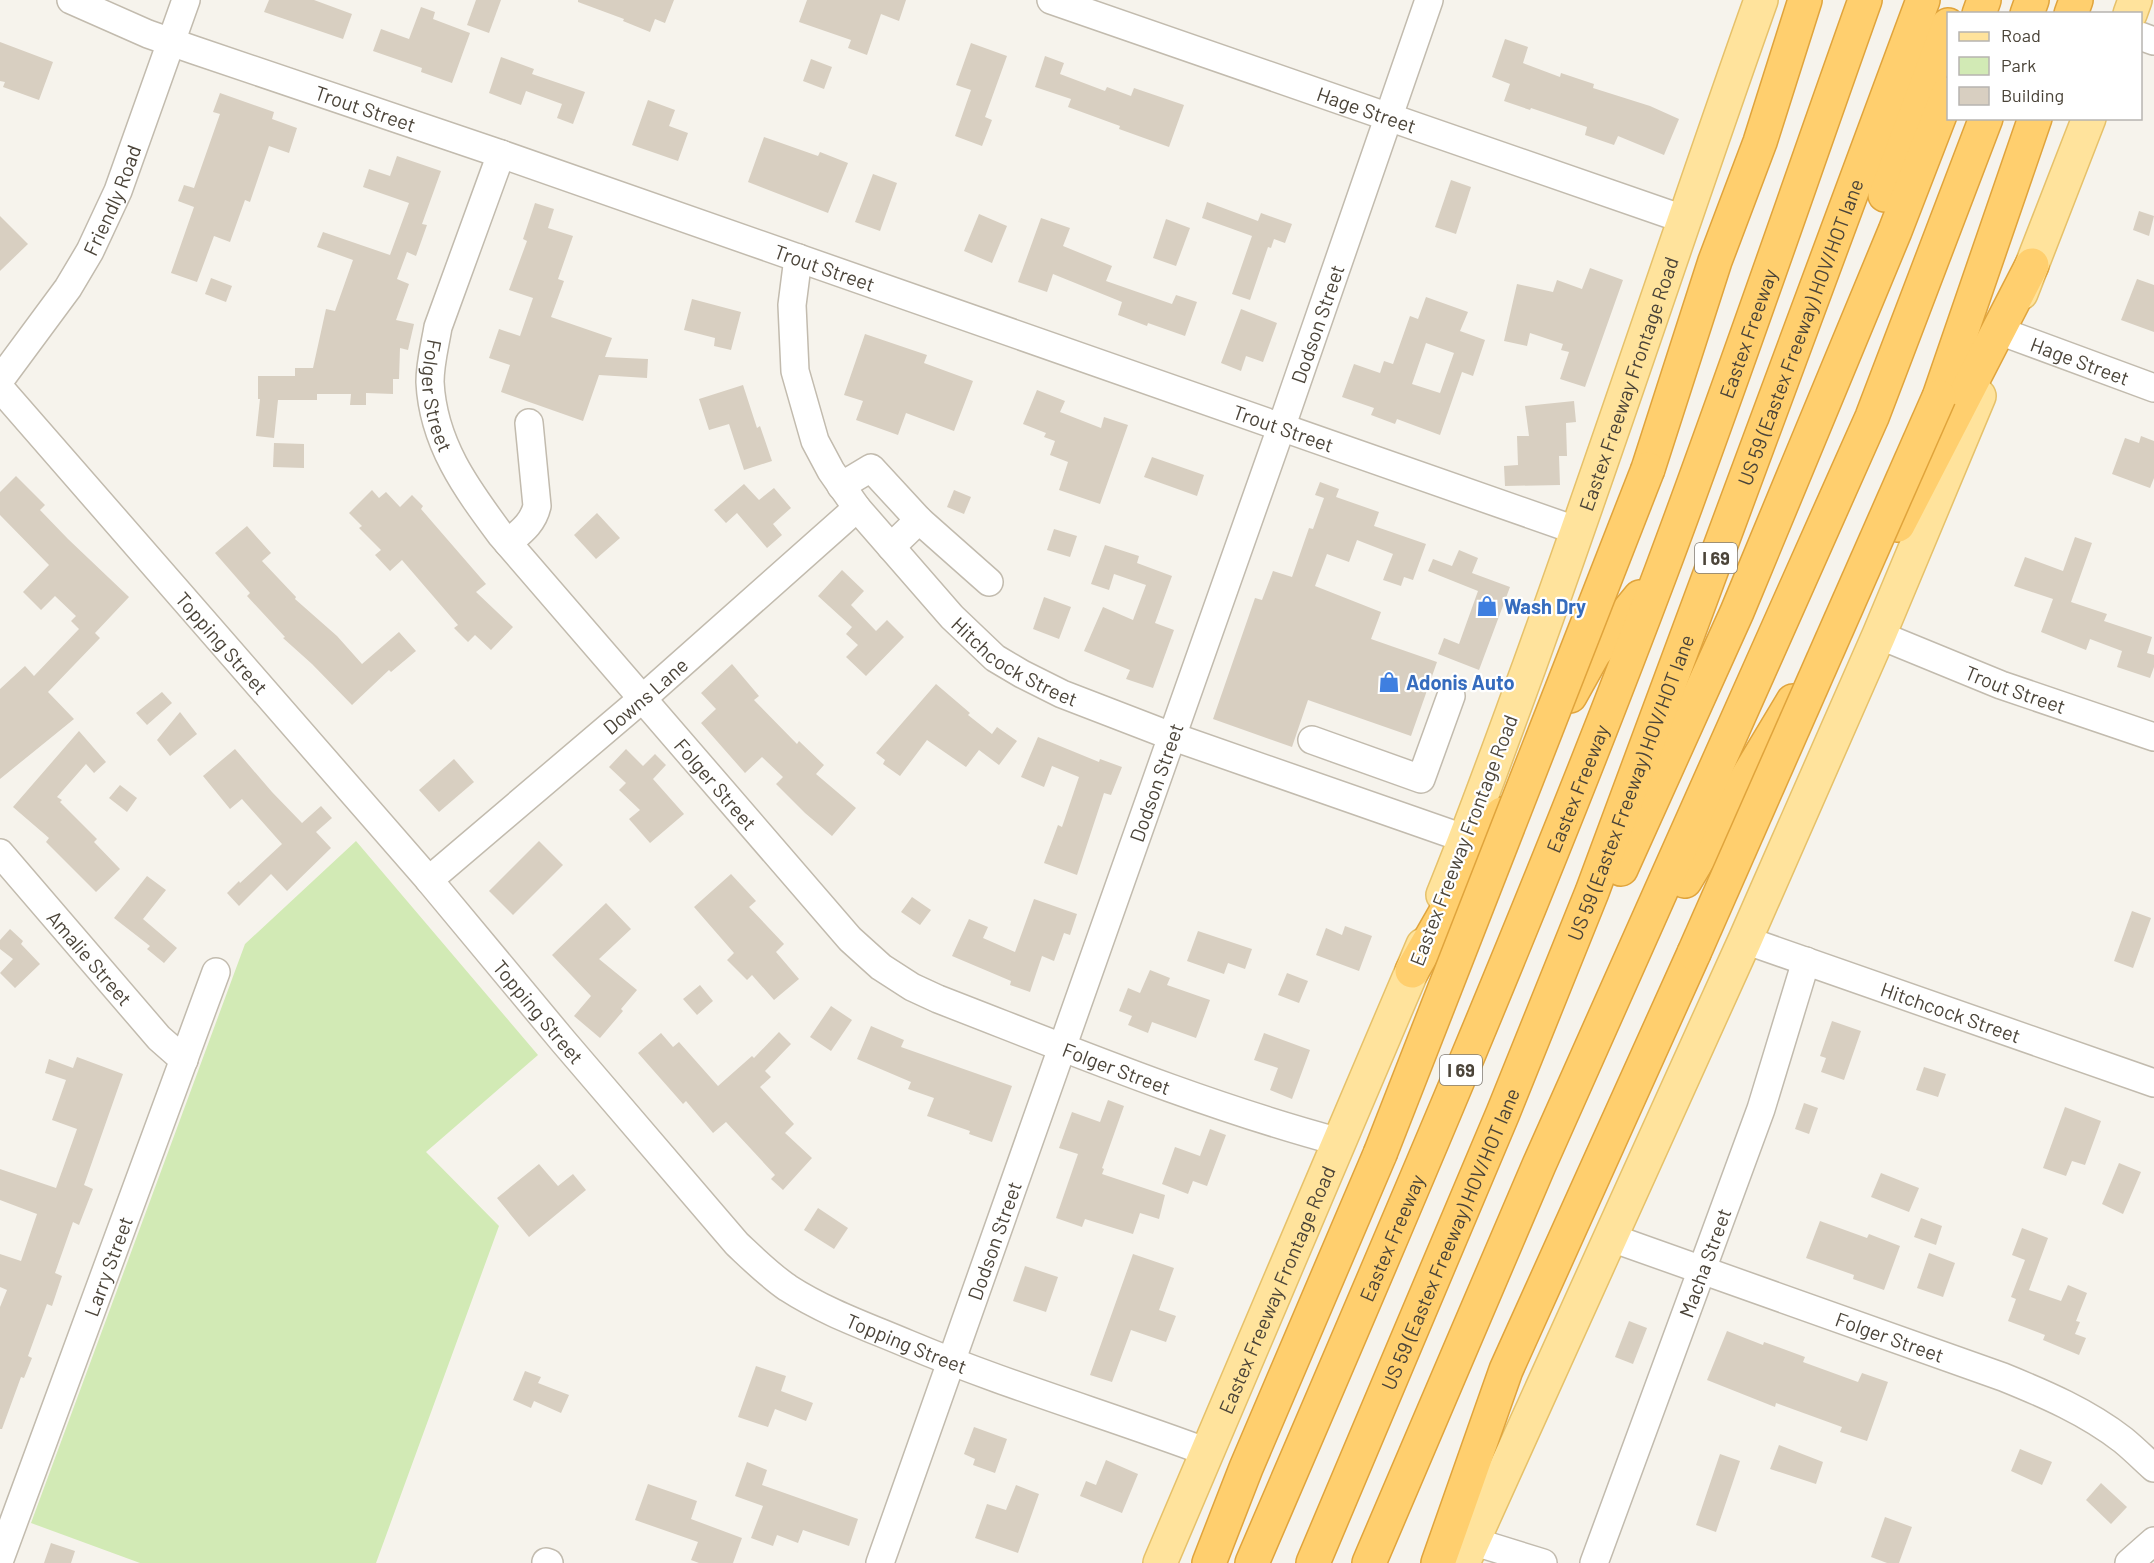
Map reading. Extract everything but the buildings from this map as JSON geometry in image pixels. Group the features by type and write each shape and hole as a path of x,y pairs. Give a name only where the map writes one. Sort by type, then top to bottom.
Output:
{"highway":[{"path":"1209,1563 1246,1468 1380,1154 1648,469 1715,261 1760,142 1805,0"},
{"name":"Eastex Freeway","path":"1252,1563 1377,1273 1532,899 1661,572 1865,0"},
{"name":"US 59 (Eastex Freeway) HOV/HOT lane","path":"1313,1563 1503,1113 1592,892 1923,0"},
{"path":"1631,845 1703,657 1824,357 1944,0"},
{"path":"1592,892 1684,672 1895,149 1947,27"},
{"path":"1503,1113 1593,930 1737,612 1895,231 1947,97"},
{"path":"1368,1563 1539,1165 1872,417 1985,120"},
{"path":"1438,1563 1506,1370 1694,953 1939,397 2034,120"},
{"path":"1611,1003 1890,541 2032,265"},
{"path":"1412,971 1594,653 1661,572"}],"main road":[{"name":"Eastex Freeway Frontage Road","path":"1160,1563 1340,1142 1466,839 1578,531 1683,219 1761,0"},
{"path":"1467,1552 1745,940 1879,635 2005,333 2089,120"}],"street":[{"name":"Trout Street","path":"71,0 171,42 501,154 1578,531"},
{"name":"Friendly Road","path":"0,380 62,297 90,251 118,191 186,0"},
{"name":"Hage Street","path":"1051,0 1683,219"},
{"name":"Dodson Street","path":"880,1563 1281,428 1429,0"},
{"name":"Folger Street","path":"501,154 438,327 430,380 439,434 465,486 508,543 850,939 880,967 912,987 938,999 1206,1102 1340,1142"},
{"name":"Hitchcock Street","path":"798,258 792,305 795,371 816,441 831,471 857,508 952,617 995,658 1062,694 1171,736 1466,839"},
{"name":"Hage Street","path":"2005,333 2154,388"},
{"name":"Topping Street","path":"0,388 429,880 737,1244 761,1267 809,1301 951,1362 1207,1452"},
{"path":"508,543 529,525 535,516 537,506 529,423"},
{"path":"842,486 871,468 919,520 989,582"},
{"name":"Downs Lane","path":"429,880 643,698 857,508"},
{"path":"891,547 919,520"},
{"name":"Trout Street","path":"1879,635 2001,685 2154,737"},
{"path":"1312,740 1421,779 1450,696"},
{"path":"1394,813 1406,774"},
{"name":"Amalie Street","path":"0,853 159,1038 184,1060"},
{"name":"Hitchcock Street","path":"1745,940 2154,1083"},
{"name":"Macha Street","path":"1594,1563 1761,1109 1806,961"},
{"name":"Larry Street","path":"0,1559 216,972"},
{"name":"Folger Street","path":"1609,1237 2042,1392 2077,1410 2122,1440 2154,1468"},
{"path":"2129,1563 2154,1541"},
{"path":"1467,1552 1544,1563"}],"green space":[{"path":"356,841 538,1055 426,1152 499,1226 376,1563 140,1563 31,1523 245,944"}],"place":[{"name":"Wash Dry","path":"1487,606"},
{"name":"Adonis Auto","path":"1389,682"}]}
